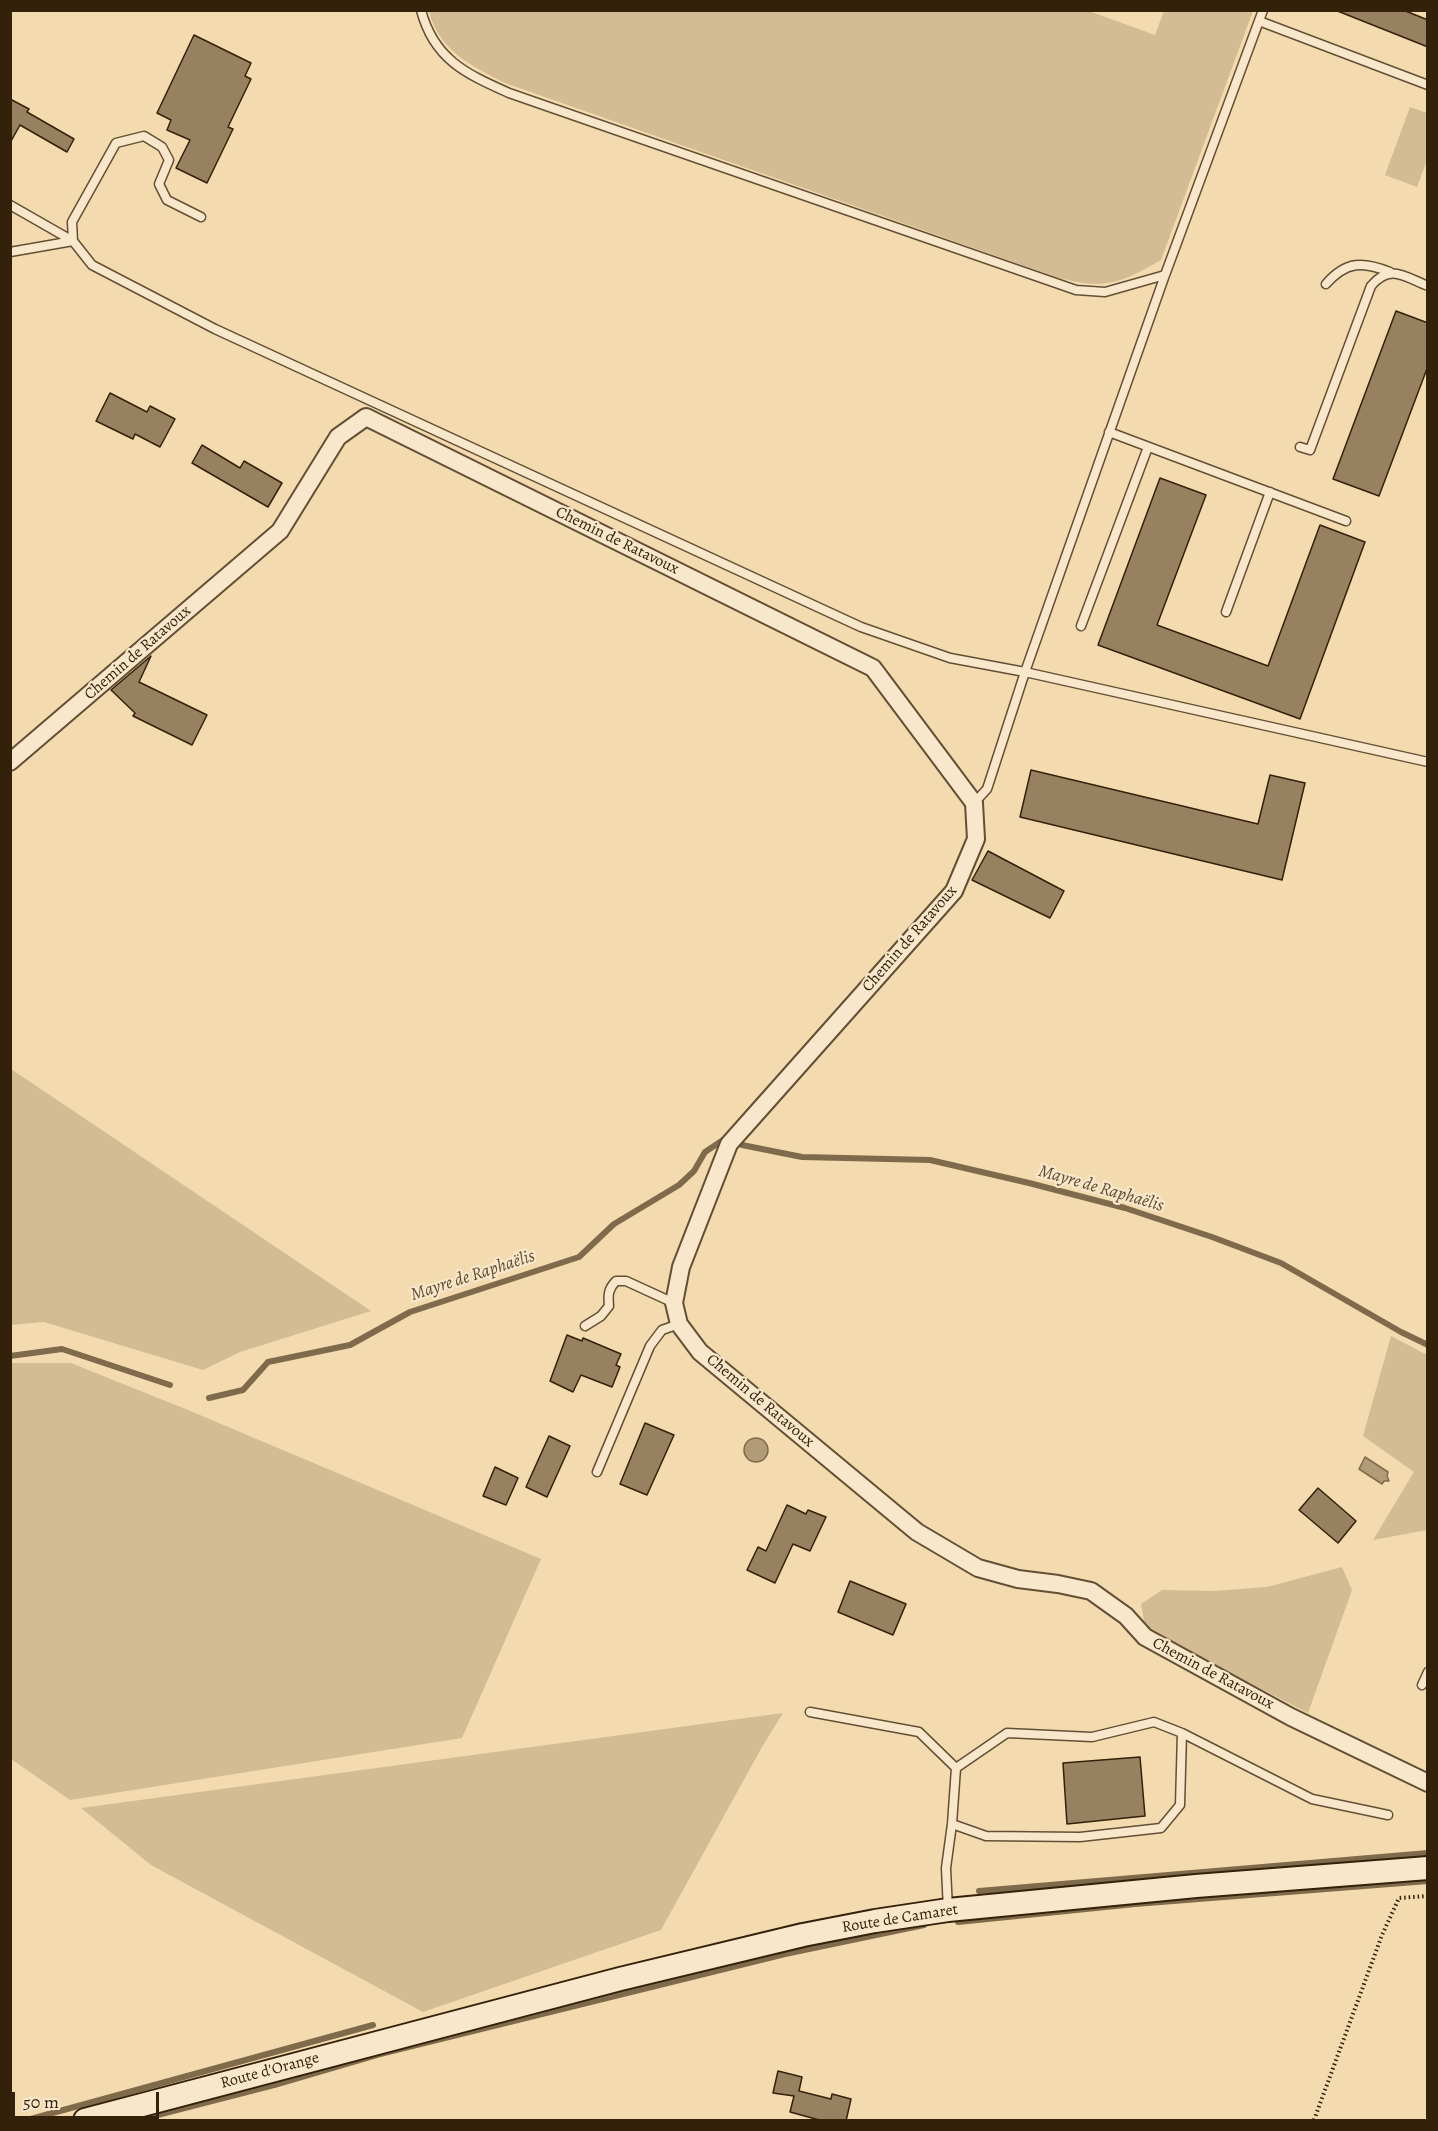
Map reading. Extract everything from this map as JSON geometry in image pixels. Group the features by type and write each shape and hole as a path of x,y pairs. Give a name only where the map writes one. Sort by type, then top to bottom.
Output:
{"main road":[{"name":"Route de Camaret","path":"385,2041 620,1979 803,1935 875,1921 948,1910 1196,1886 1428,1868"},
{"name":"Route d'Orange","path":"85,2121 385,2041"}],"street":[{"name":"Chemin de Ratavoux","path":"10,762 280,531 338,437 366,417 873,668 974,802 976,839 954,891 729,1144 681,1267 674,1303 678,1324 700,1352 917,1532 946,1550 978,1568 1018,1580 1058,1584 1091,1591 1126,1616 1145,1637 1291,1717 1428,1783"}],"lane":[{"path":"421,10 441,52 468,75 509,93 1076,290 1105,292 1165,275"},
{"path":"974,802 987,789 1025,672 1109,432 1263,10"},
{"path":"1259,21 1428,85"},
{"path":"73,241 72,222 116,143 144,136 162,147 169,160 159,184 167,200 201,217"},
{"path":"10,205 73,241 92,265 215,329 861,627 950,658 1025,672 1428,762"},
{"path":"10,252 73,241"},
{"path":"1326,284 1336,273 1347,267 1361,264 1378,267 1428,286"},
{"path":"1300,447 1310,450 1371,286 1386,273 1396,274"},
{"path":"1109,432 1346,521"},
{"path":"1081,626 1148,447"},
{"path":"1226,612 1270,492"},
{"path":"585,1326 601,1316 609,1306 608,1294 616,1281 626,1281 674,1303"},
{"path":"597,1472 650,1346 662,1330 678,1324"},
{"path":"1422,1685 1428,1672"},
{"path":"810,1712 919,1732 956,1768 946,1868 948,1910"},
{"path":"956,1768 1007,1733 1092,1737 1154,1722 1182,1733 1312,1799 1388,1815"},
{"path":"952,1824 986,1836 1080,1837 1161,1828 1180,1805 1182,1733"}],"path":[{"path":"1314,2121 1382,1935 1399,1898 1428,1896"}],"shaded area":[{"path":"1086,10 1155,35 1164,11 1253,11 1161,260 1123,279 1101,284 1059,278 505,83 468,63 448,47 440,37 429,11"},
{"path":"1410,107 1427,113 1427,160 1417,187 1385,175"},
{"path":"10,1069 371,1311 240,1352 203,1370 44,1322 11,1325"},
{"path":"1391,1336 1427,1355 1427,1530 1373,1540 1414,1472 1363,1436"},
{"path":"11,1363 71,1363 541,1559 462,1738 70,1800 11,1759"},
{"path":"756,1438 761,1439 767,1445 767,1455 761,1461 756,1462 751,1461 745,1455 744,1450 745,1445 751,1439"},
{"path":"1365,1457 1388,1472 1389,1481 1384,1481 1382,1484 1359,1469"},
{"path":"1342,1567 1352,1590 1308,1713 1151,1632 1145,1626 1141,1604 1162,1590 1214,1591 1267,1587"},
{"path":"783,1713 661,1930 423,2012 151,1865 81,1808"}],"building":[{"path":"1335,10 1403,10 1428,20 1428,47"},
{"path":"194,35 251,63 245,76 251,79 228,127 233,129 207,183 176,168 190,140 167,130 171,120 157,113"},
{"path":"10,99 29,109 27,112 74,139 67,152 20,125 10,143"},
{"path":"1396,311 1428,323 1428,366 1379,496 1333,479"},
{"path":"110,393 147,412 150,406 175,419 160,447 135,434 133,439 96,421"},
{"path":"202,445 240,468 244,461 282,483 268,507 192,463"},
{"path":"1160,478 1206,495 1157,625 1268,666 1320,525 1365,542 1300,719 1098,645"},
{"path":"151,656 139,682 207,715 192,745 133,716 135,713 111,690"},
{"path":"1031,770 1258,824 1270,775 1305,783 1282,880 1020,817"},
{"path":"988,851 1064,891 1050,918 972,880"},
{"path":"567,1335 582,1341 583,1338 621,1354 616,1365 620,1367 612,1387 581,1375 573,1392 550,1381"},
{"path":"645,1423 674,1435 647,1495 620,1484"},
{"path":"549,1436 570,1446 547,1497 526,1487"},
{"path":"495,1467 518,1478 506,1505 483,1496"},
{"path":"1318,1488 1356,1521 1338,1543 1299,1510"},
{"path":"787,1505 806,1514 808,1510 826,1517 810,1551 793,1544 775,1583 747,1570 758,1547 766,1551"},
{"path":"850,1581 906,1604 893,1635 838,1612"},
{"path":"1140,1757 1145,1816 1067,1824 1063,1763"},
{"path":"778,2071 802,2077 799,2091 831,2099 832,2094 851,2099 846,2121 823,2121 790,2112 794,2096 773,2093"}],"waterway":[{"name":"Mayre de Raphaëlis","path":"209,1398 243,1390 268,1362 350,1345 410,1312 579,1257 614,1224 679,1185 694,1171 705,1152 723,1140"},
{"name":"Mayre de Raphaëlis","path":"742,1145 802,1157 930,1160 1125,1208 1281,1263 1401,1332 1428,1345"},
{"name":"Mayre de Raphaëlis","path":"10,1356 62,1349 170,1385"},
{"path":"979,1891 1428,1853"},
{"path":"958,1922 1135,1904 1428,1881"},
{"path":"138,2120 274,2085 380,2054 785,1954 924,1925"},
{"path":"27,2120 373,2025"}]}
